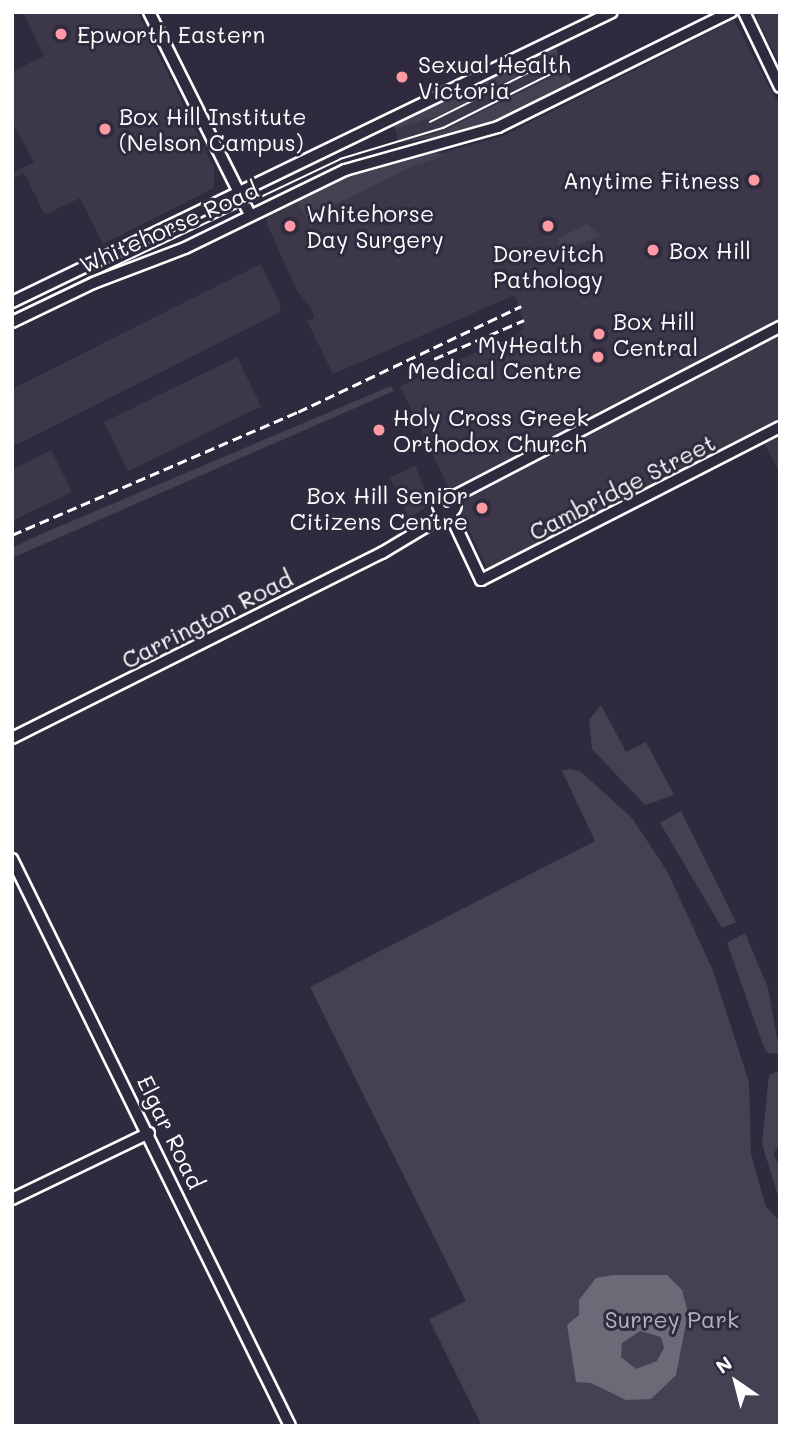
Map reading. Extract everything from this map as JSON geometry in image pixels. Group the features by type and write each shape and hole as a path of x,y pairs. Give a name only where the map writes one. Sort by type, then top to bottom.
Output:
{"main road":[{"name":"Whitehorse Road","path":"12,302 612,12"},
{"name":"Whitehorse Road","path":"12,322 361,164 498,127 731,12"},
{"path":"744,12 780,87"},
{"name":"Elgar Road","path":"12,859 149,1133 290,1426"}],"street":[{"path":"149,12 250,215"},
{"path":"453,497 456,508 448,514 438,506 443,496 453,497 780,327"},
{"name":"Cambridge Street","path":"448,514 481,580 780,427"},
{"name":"Carrington Road","path":"416,530 438,506"},
{"name":"Carrington Road","path":"12,738 382,553 416,530 448,514"},
{"path":"12,1199 149,1133"}],"shaded area":[{"name":"Box Hill Institute (Nelson Campus)","path":"23,12 137,12 214,167 214,188 103,244 80,198 45,215 24,173 12,179 12,173 34,162 12,122 12,72 44,56"},
{"path":"754,12 780,12 780,64 767,39"},
{"path":"734,20 780,107 780,473 758,433 487,568 400,386 520,333 524,323 515,295 333,374 307,321 314,318 313,311 296,289 267,224 267,214 315,188 503,136"},
{"path":"559,55 566,70 441,132 398,143 395,129 440,115"},
{"path":"261,264 281,305 279,313 12,447 12,389"},
{"path":"237,357 261,406 128,471 104,422"},
{"path":"51,450 72,492 12,521 12,470"},
{"path":"415,465 430,504 409,519 390,478"},
{"path":"613,1275 667,1275 682,1290 688,1313 676,1375 651,1399 626,1400 591,1383 576,1382 567,1325 579,1315 579,1300 596,1278","holes":["640,1331 661,1337 664,1348 657,1361 636,1369 621,1357 622,1343"]}],"green space":[{"path":"556,48 559,55 440,115 395,129 392,124"},
{"path":"566,70 572,82 475,130 399,143 441,132"},
{"path":"438,152 442,155 436,159 415,165 328,208 311,228 296,198 351,173"},
{"path":"587,224 600,235 560,253 558,238"},
{"path":"391,386 394,391 12,558 12,548 39,535"},
{"path":"601,705 626,752 646,742 674,795 645,805 592,749 589,720"},
{"name":"Surrey Park","path":"562,771 580,771 632,818 667,871 712,968 749,1082 751,1154 766,1207 780,1221 780,1426 482,1426 429,1319 466,1301 310,987 595,841"},
{"path":"681,811 736,922 722,928 660,823"},
{"path":"745,933 768,988 780,1054 768,1053 763,1045 727,943"},
{"path":"780,1070 780,1144 773,1154 780,1167 780,1202 762,1144 769,1075"}],"tram line":[{"path":"430,122 548,63"},
{"path":"12,315 340,159 443,128 553,73"}],"railway":[{"path":"12,535 298,412 521,306"},
{"path":"434,359 524,320"}],"place":[{"name":"Epworth Eastern","path":"61,34"},
{"name":"Sexual Health Victoria","path":"402,77"},
{"name":"Box Hill Institute (Nelson Campus)","path":"105,129"},
{"name":"Anytime Fitness","path":"754,180"},
{"name":"Whitehorse Day Surgery","path":"290,226"},
{"name":"Dorevitch Pathology","path":"548,226"},
{"name":"Box Hill","path":"653,250"},
{"name":"Box Hill Central","path":"599,334"},
{"name":"MyHealth Medical Centre","path":"598,357"},
{"name":"Holy Cross Greek Orthodox Church","path":"379,430"},
{"name":"Box Hill Senior Citizens Centre","path":"482,508"}]}
